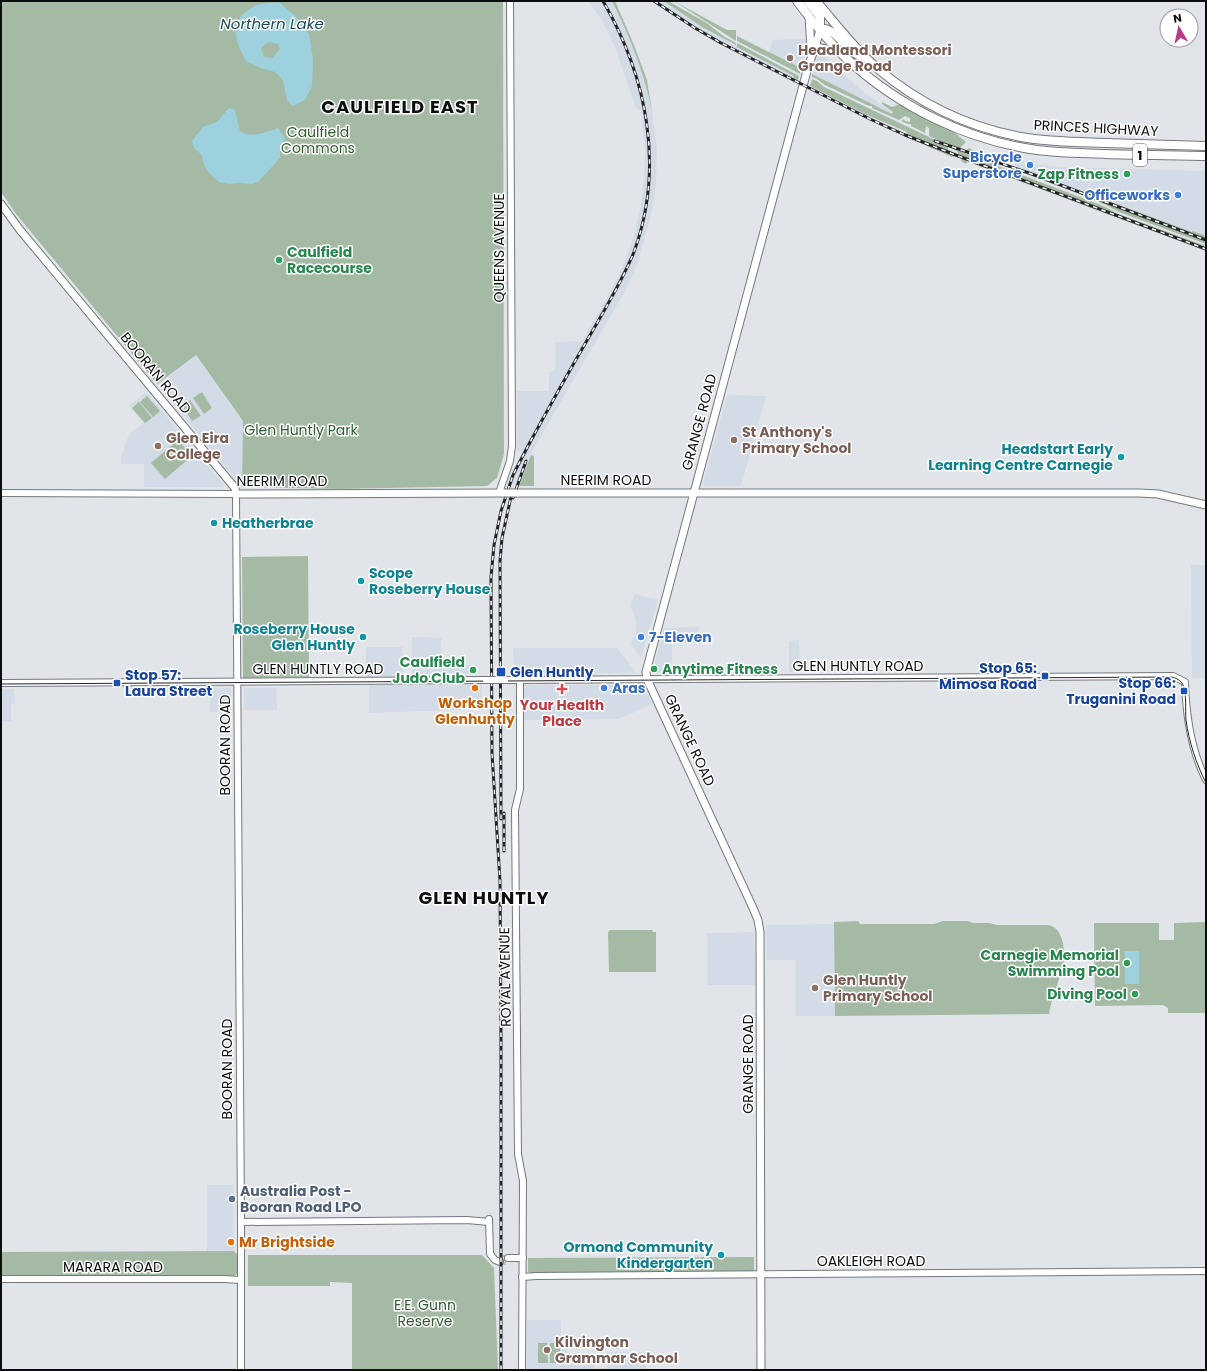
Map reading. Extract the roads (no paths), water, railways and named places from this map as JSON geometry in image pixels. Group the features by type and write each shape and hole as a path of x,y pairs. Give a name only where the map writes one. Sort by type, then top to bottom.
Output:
{"highway":[{"name":"PRINCES HIGHWAY","path":"797,1 840,52 855,66 881,86 912,106 958,129 994,141 1024,148 1056,152 1206,156"},
{"path":"806,1 820,18 820,29 829,30 856,54 865,57"},
{"name":"PRINCES HIGHWAY","path":"816,1 865,57 894,82 918,98 958,118 1001,132 1033,139 1065,142 1206,146"}],"main road":[{"path":"809,16 813,47 840,52"},
{"name":"GRANGE ROAD","path":"761,1370 761,947 759,926 753,908 646,673 647,664 813,47 820,29"},
{"name":"BOORAN ROAD","path":"2,207 235,488 236,494"},
{"name":"NEERIM ROAD","path":"236,494 1139,493 1158,494 1206,505"}],"street":[{"name":"QUEENS AVENUE","path":"502,493 512,450 510,1"},
{"name":"NEERIM ROAD","path":"2,494 236,494"},
{"name":"BOORAN ROAD","path":"236,494 241,1370"},
{"name":"GLEN HUNTLY ROAD","path":"1,683 1171,676 1185,682 1186,710 1190,735 1197,759 1206,780"},
{"name":"ROYAL AVENUE","path":"520,680 520,789 515,810 515,834 518,1154 523,1181 522,1370"},
{"path":"241,1222 489,1220 490,1248 495,1256 500,1260"},
{"path":"508,1260 523,1260"},
{"name":"OAKLEIGH ROAD","path":"522,1276 532,1274 536,1276 761,1275 1206,1271"},
{"name":"MARARA ROAD","path":"1,1280 241,1278"}],"water":[{"name":"Northern Lake","path":"279,2 297,18 309,34 313,59 312,86 305,100 292,106 287,100 283,80 275,72 263,69 246,61 237,41 236,35 238,22 241,16 248,10 260,4","holes":["268,42 278,44 280,49 272,58 264,57 261,48"]},
{"path":"229,108 235,110 240,131 254,135 278,128 285,138 280,149 280,158 258,182 252,184 229,184 219,182 210,174 204,165 202,155 194,148 192,141 203,127 217,122"},
{"path":"1124,951 1139,951 1139,984 1125,984"}],"tunnel":[{"path":"500,1258 508,1258"},
{"path":"500,1262 508,1262"}],"tram line":[{"path":"1,684 1171,677 1175,678 1183,685 1189,736 1196,760 1206,783"}],"railway":[{"path":"501,1370 500,881 492,753 491,577 494,545 501,511 513,475 552,402 620,282 634,252 643,220 648,188 649,155 647,123 631,60 603,1"},
{"path":"654,1 721,43 870,119 905,135 1206,249"},
{"path":"935,141 1029,173 1206,240"},
{"path":"513,498 526,461"},
{"path":"501,819 500,561 502,538 512,492"},
{"path":"504,813 504,851"}],"place":[{"name":"Headland Montessori Grange Road","path":"790,58"},
{"name":"Bicycle Superstore","path":"1030,165"},
{"name":"Zap Fitness","path":"1127,174"},
{"name":"Officeworks","path":"1178,195"},
{"name":"Caulfield Racecourse","path":"279,260"},
{"name":"St Anthony's Primary School","path":"734,440"},
{"name":"Glen Eira College","path":"158,446"},
{"name":"Headstart Early Learning Centre Carnegie","path":"1121,457"},
{"name":"Heatherbrae","path":"214,523"},
{"name":"Scope Roseberry House","path":"361,581"},
{"name":"Roseberry House Glen Huntly","path":"363,637"},
{"name":"7-Eleven","path":"641,637"},
{"name":"Anytime Fitness","path":"654,669"},
{"name":"Caulfield Judo Club","path":"473,670"},
{"name":"Glen Huntly","path":"501,672"},
{"name":"Stop 65: Mimosa Road","path":"1045,676"},
{"name":"Stop 57: Laura Street","path":"117,683"},
{"name":"Workshop Glenhuntly","path":"475,688"},
{"name":"Aras","path":"604,688"},
{"name":"Your Health Place","path":"562,689"},
{"name":"Stop 66: Truganini Road","path":"1184,691"},
{"name":"Carnegie Memorial Swimming Pool","path":"1127,963"},
{"name":"Glen Huntly Primary School","path":"815,988"},
{"name":"Diving Pool","path":"1135,994"},
{"name":"Australia Post - Booran Road LPO","path":"232,1199"},
{"name":"Mr Brightside","path":"231,1242"},
{"name":"Ormond Community Kindergarten","path":"721,1255"},
{"name":"Kilvington Grammar School","path":"547,1350"}],"district":[{"name":"CAULFIELD EAST","path":"400,106"},
{"name":"GLEN HUNTLY","path":"484,897"}],"park label":[{"name":"Caulfield Commons","path":"318,140"},
{"name":"Glen Huntly Park","path":"301,430"},
{"name":"E.E. Gunn Reserve","path":"425,1314"}]}
